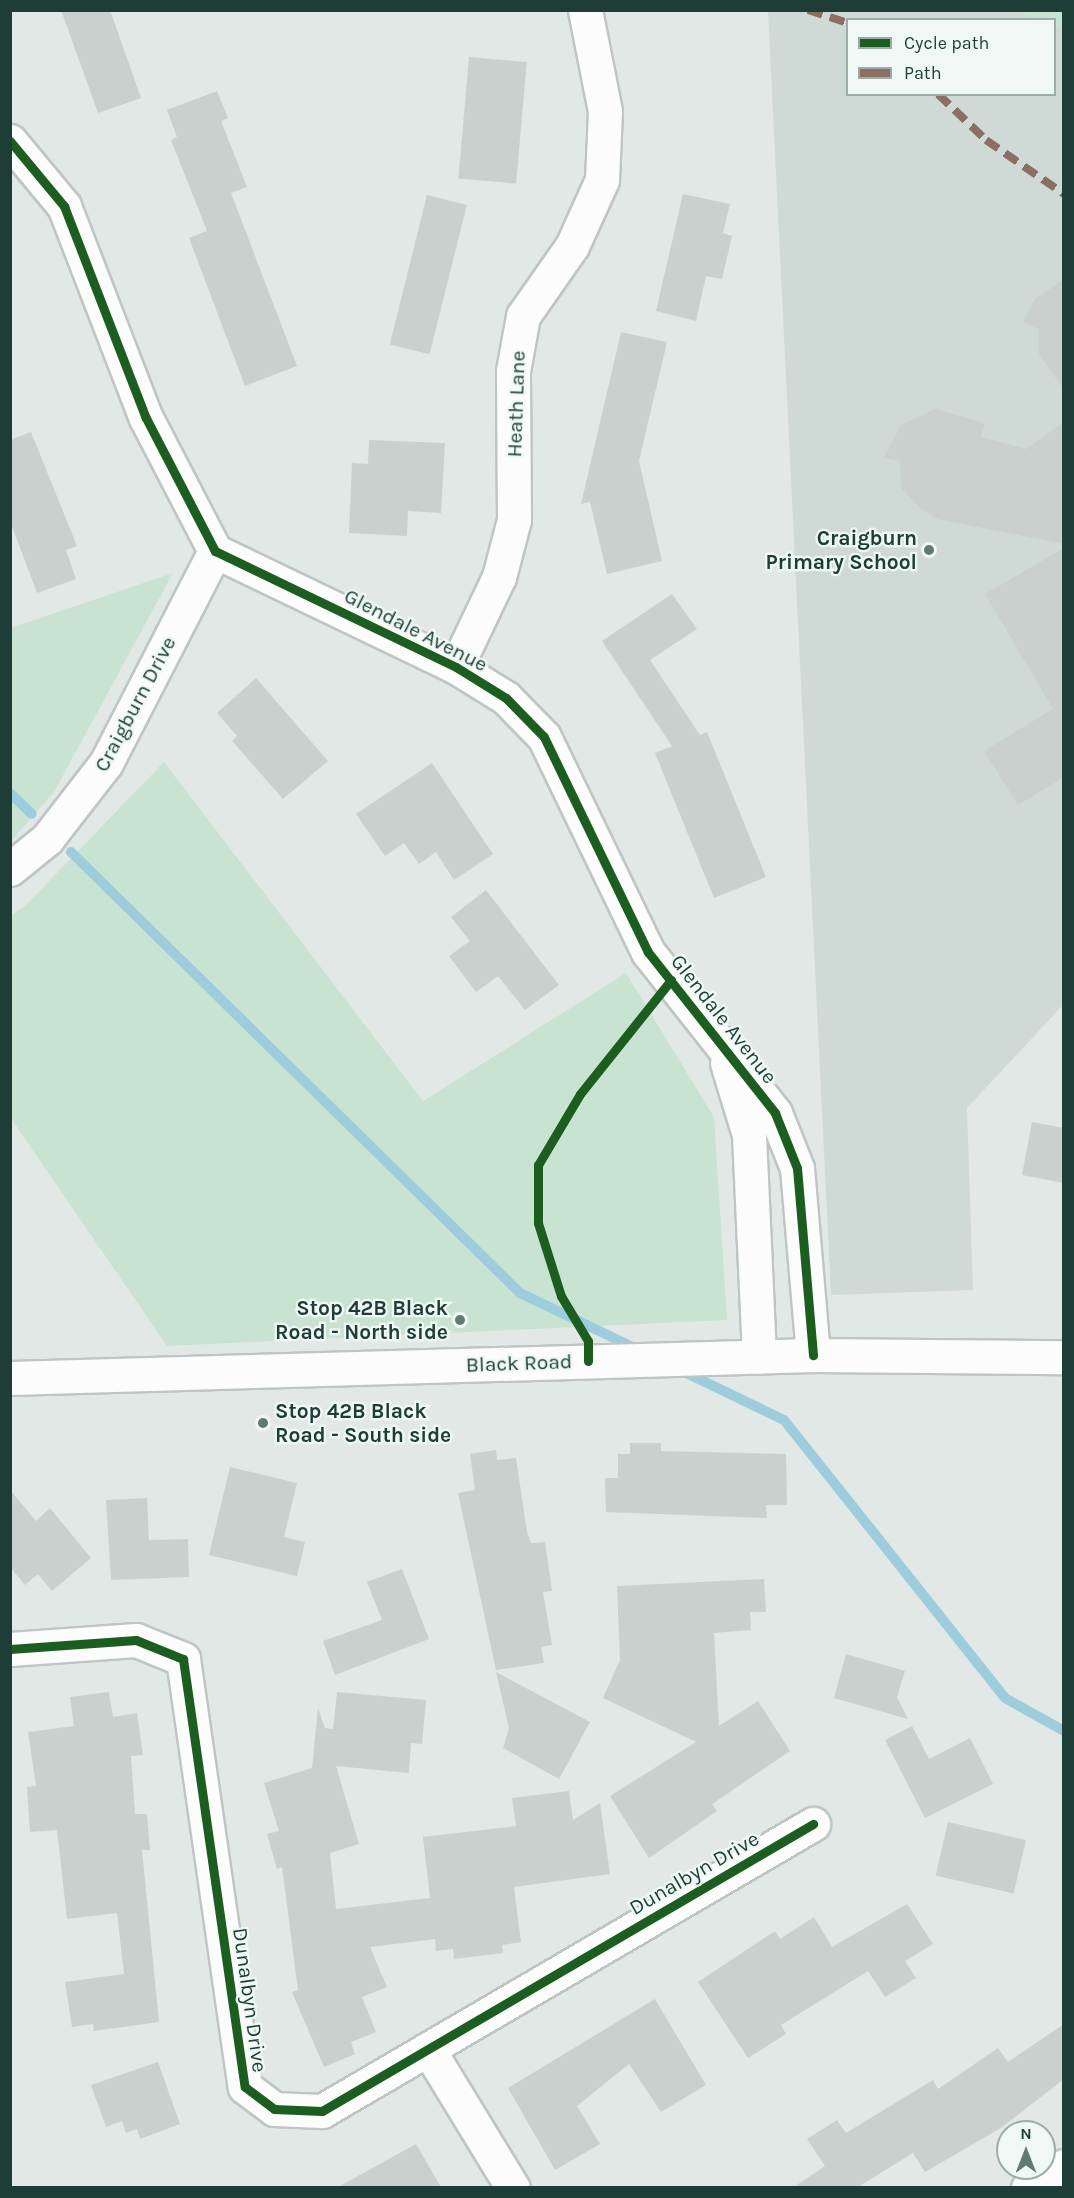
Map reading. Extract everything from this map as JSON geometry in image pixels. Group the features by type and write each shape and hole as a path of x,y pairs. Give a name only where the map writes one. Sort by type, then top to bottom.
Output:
{"street":[{"name":"Heath Lane","path":"456,667 499,578 514,520 513,371 524,316 572,246 602,180 605,111 585,10"},
{"path":"10,141 64,206 146,418 215,551"},
{"name":"Glendale Avenue","path":"215,551 456,667 506,698 544,737 648,952 776,1113 797,1168 813,1355"},
{"name":"Craigburn Drive","path":"10,869 47,839 106,763 215,551"},
{"name":"Glendale Avenue","path":"723,1046 748,1135 759,1357"},
{"name":"Black Road","path":"10,1378 813,1355 1064,1357"},
{"name":"Dunalbyn Drive","path":"10,1649 136,1640 183,1659 245,2087 274,2109 322,2111 813,1824"},
{"path":"428,2049 513,2187"},
{"path":"1028,2187 1064,2166"}],"shaded area":[{"name":"Craigburn Primary School","path":"768,11 1063,11 1063,1005 967,1108 973,1290 831,1295"}],"green space":[{"path":"1019,11 1063,11 1063,29 1056,27 1056,18 1033,18"},
{"path":"173,573 54,792 11,841 11,628"},
{"path":"164,762 423,1101 626,973 714,1117 727,1320 167,1346 10,1117 11,915 24,907"}],"building":[{"path":"61,10 110,10 141,98 98,113"},
{"path":"469,57 527,62 516,184 458,179"},
{"path":"217,91 228,118 221,121 247,187 231,193 297,366 245,386 189,238 207,231 171,140 177,137 167,110"},
{"path":"683,194 730,204 723,233 732,236 722,279 706,276 696,321 656,311"},
{"path":"427,195 467,205 430,354 390,344"},
{"path":"1064,279 1064,390 1039,354 1038,329 1023,322 1035,299"},
{"path":"621,332 667,342 639,461 662,561 607,574 590,502 581,504"},
{"path":"935,409 985,423 981,437 1026,449 1064,422 1064,544 937,519 920,508 901,488 900,461 884,458 901,425"},
{"path":"31,432 77,546 66,550 76,579 37,593 10,521 10,440"},
{"path":"369,440 445,443 441,513 408,511 407,536 349,533 352,463 368,464"},
{"path":"1064,548 1064,777 1018,805 984,751 1053,709 985,594"},
{"path":"672,594 697,629 650,660 700,735 707,732 766,877 714,898 655,753 672,746 602,641"},
{"path":"256,678 328,761 283,799 232,741 237,736 217,713"},
{"path":"432,763 493,854 454,880 436,852 419,864 404,843 385,856 356,814"},
{"path":"486,890 559,985 525,1010 498,976 476,992 449,956 470,941 451,917"},
{"path":"1032,1122 1064,1128 1064,1183 1022,1175"},
{"path":"630,1443 661,1443 661,1451 786,1454 787,1505 766,1505 767,1518 606,1512 605,1478 618,1478 618,1454 630,1454"},
{"path":"496,1450 497,1460 516,1458 527,1532 531,1543 545,1542 552,1591 543,1592 552,1645 541,1647 544,1663 496,1670 458,1493 475,1490 470,1454"},
{"path":"230,1467 297,1483 284,1537 305,1542 297,1576 209,1555"},
{"path":"10,1490 36,1521 50,1508 91,1558 52,1591 38,1574 25,1585 10,1567"},
{"path":"147,1498 149,1540 188,1539 189,1577 111,1580 106,1500"},
{"path":"402,1569 429,1639 335,1675 323,1641 382,1620 367,1582"},
{"path":"764,1579 766,1612 750,1612 751,1630 714,1633 719,1726 758,1701 790,1751 712,1804 717,1811 649,1858 610,1796 696,1742 603,1698 620,1660 617,1586"},
{"path":"846,1654 905,1671 897,1697 908,1719 834,1698"},
{"path":"496,1672 590,1722 559,1779 503,1748 509,1728"},
{"path":"109,1692 113,1717 137,1713 143,1755 131,1756 135,1814 147,1814 150,1850 142,1850 159,2022 94,2031 93,2024 72,2027 65,1982 124,1974 117,1913 67,1919 57,1830 30,1832 27,1787 36,1786 28,1732 74,1726 70,1697"},
{"path":"337,1692 426,1700 422,1744 411,1743 409,1773 336,1766 359,1844 330,1853 336,1909 430,1898 423,1837 516,1826 512,1798 569,1791 573,1820 600,1803 610,1874 514,1887 521,1942 502,1945 503,1953 454,1959 453,1949 436,1951 435,1939 370,1947 387,1987 362,1997 376,2032 351,2042 355,2054 324,2067 292,1992 298,1990 282,1867 277,1869 267,1834 279,1831 264,1783 312,1768 318,1708 325,1728 333,1729"},
{"path":"912,1726 929,1759 970,1738 993,1784 925,1818 885,1740"},
{"path":"948,1822 1026,1840 1014,1894 936,1876"},
{"path":"907,1904 933,1944 905,1961 916,1978 885,1997 868,1971 781,2025 786,2034 748,2058 698,1982 775,1931 780,1939 814,1917 832,1947"},
{"path":"655,1999 706,2085 661,2112 629,2064 577,2106 600,2144 555,2170 508,2088"},
{"path":"1064,2024 1064,2079 1011,2120 996,2120 996,2131 925,2172 913,2153 858,2187 794,2187 825,2166 807,2139 837,2120 846,2133 933,2080 938,2089 998,2048 1008,2062"},
{"path":"158,2062 180,2124 140,2139 137,2129 126,2133 122,2121 106,2127 91,2085"},
{"path":"416,2144 441,2187 338,2187"}],"waterway":[{"path":"10,793 32,814"},
{"path":"71,852 520,1293 637,1349"},
{"path":"678,1369 784,1420 1005,1698 1064,1731"}],"marked path":[{"path":"808,10 846,22"},
{"path":"940,96 986,140 1064,194"}],"cycle path":[{"path":"10,141 64,206 146,418 215,551 456,667 506,698 544,737 648,952 775,1113 797,1168 813,1355"},
{"path":"588,1361 588,1341 561,1296 538,1223 538,1165 580,1094 671,980"},
{"path":"10,1649 136,1640 183,1659 245,2087 274,2109 322,2111 813,1824"}],"place":[{"name":"Craigburn Primary School","path":"929,550"},
{"name":"Stop 42B Black Road - North side","path":"460,1320"},
{"name":"Stop 42B Black Road - South side","path":"263,1423"}]}
